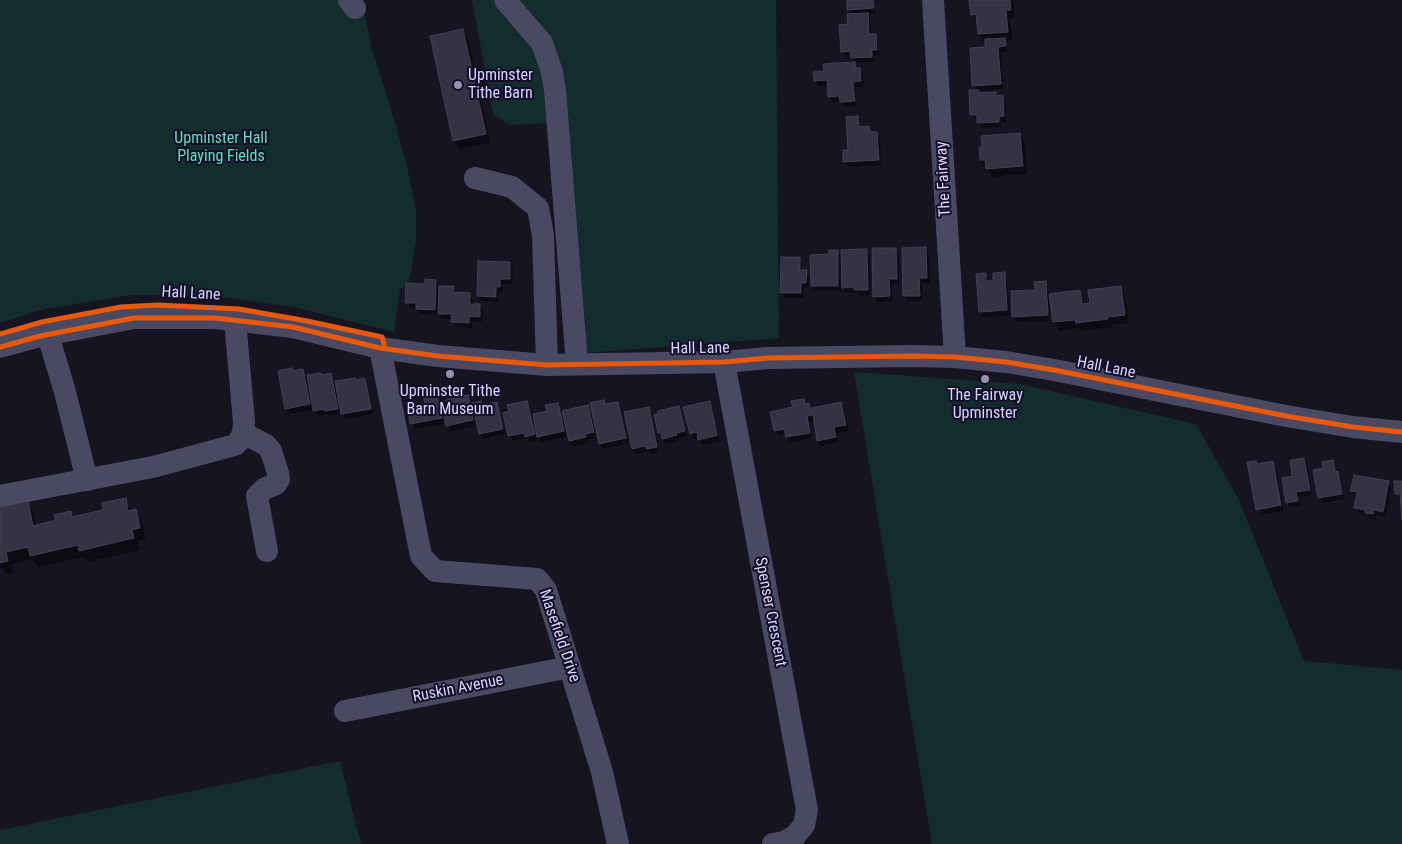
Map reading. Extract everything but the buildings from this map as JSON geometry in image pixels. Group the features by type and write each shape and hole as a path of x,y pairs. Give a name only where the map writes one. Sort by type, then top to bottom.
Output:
{"street":[{"path":"505,0 542,43 552,72 577,364"},
{"name":"The Fairway","path":"933,0 955,357"},
{"path":"475,178 512,187 538,208 543,235 547,365"},
{"name":"Hall Lane","path":"0,347 48,335 134,318 214,318 293,328 380,348 438,356 547,365 724,362 816,357 955,357 1006,362 1286,416 1354,427 1402,432"},
{"path":"0,496 153,467 235,445 243,433 244,422 234,320"},
{"path":"48,335 65,392 87,480"},
{"name":"Masefield Drive","path":"380,348 421,556 435,570 537,579 546,590 602,772 618,844"},
{"name":"Spenser Crescent","path":"724,362 807,810 804,825 795,836 784,842 773,844"},
{"path":"243,433 266,445 275,460 278,473 279,479 276,484 264,489 257,496 267,550"},
{"name":"Ruskin Avenue","path":"346,711 570,667"}],"green space":[{"name":"Upminster Hall Playing Fields","path":"0,0 362,0 371,46 407,166 416,210 416,241 410,277 407,286 400,289 394,332 294,307 215,296 132,295 44,309 0,323"},
{"path":"472,0 776,0 779,338 571,354 550,123 509,125 493,114"},
{"path":"854,372 1019,384 1196,424 1239,500 1304,661 1402,670 1402,844 932,844"},
{"path":"340,761 361,844 0,844 0,830"}],"cycle path":[{"path":"0,334 42,322 121,307 158,305 239,309 307,321 382,337 385,348"},
{"path":"0,347 40,336 134,318 215,318 293,327 380,348 438,356 547,365 724,362 768,358 955,357 1006,362 1054,370 1286,416 1353,427 1402,432"}],"place":[{"name":"Upminster Tithe Barn","path":"458,85"},
{"name":"Upminster Tithe Barn Museum","path":"450,374"},
{"name":"The Fairway Upminster","path":"985,379"}]}
